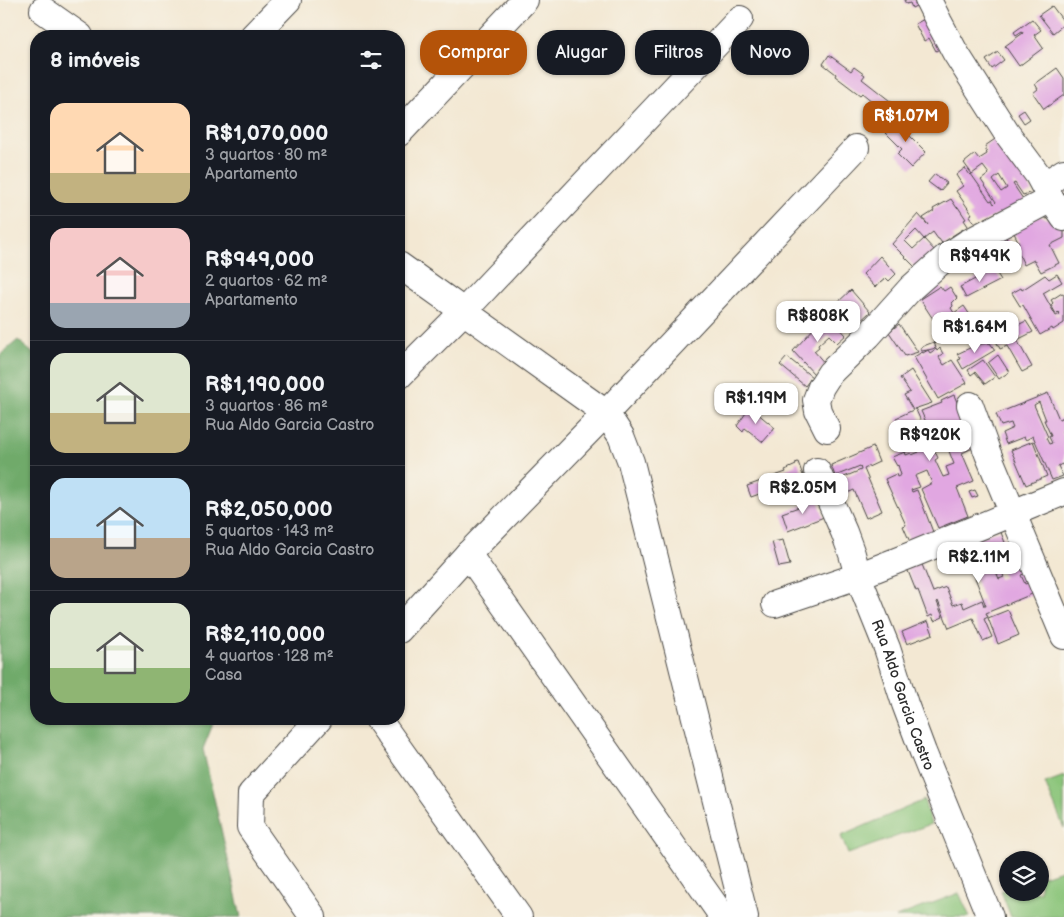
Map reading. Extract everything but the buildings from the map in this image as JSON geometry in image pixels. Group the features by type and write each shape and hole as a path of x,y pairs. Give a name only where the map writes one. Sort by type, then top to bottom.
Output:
{"street":[{"path":"260,30 288,0"},
{"path":"405,127 525,0"},
{"path":"827,429 818,411 816,400 821,387 830,373 868,336 911,288 946,257 1056,194 1038,175 1006,132 955,52 928,0"},
{"path":"43,10 71,30"},
{"path":"405,370 463,312 740,20"},
{"path":"405,623 468,554 606,413 856,148"},
{"path":"405,269 606,413 621,436 631,462 745,917"},
{"path":"970,405 988,454 1064,636"},
{"name":"Rua Aldo Garcia Castro","path":"817,471 844,532 858,576 887,648 923,752 990,917"},
{"path":"775,604 858,576 1064,492"},
{"path":"468,554 723,917"},
{"path":"313,917 250,827 251,794 314,725"},
{"path":"382,725 519,917"}],"green space":[{"path":"18,340 30,351 30,725 213,725 203,749 241,917 0,917 0,355"},
{"path":"1064,776 1064,828 1045,783"},
{"path":"924,800 931,824 848,854 841,836"},
{"path":"1064,869 1064,917 1011,917 1005,901 1049,901 1049,874"},
{"path":"959,893 970,917 896,917"}]}
